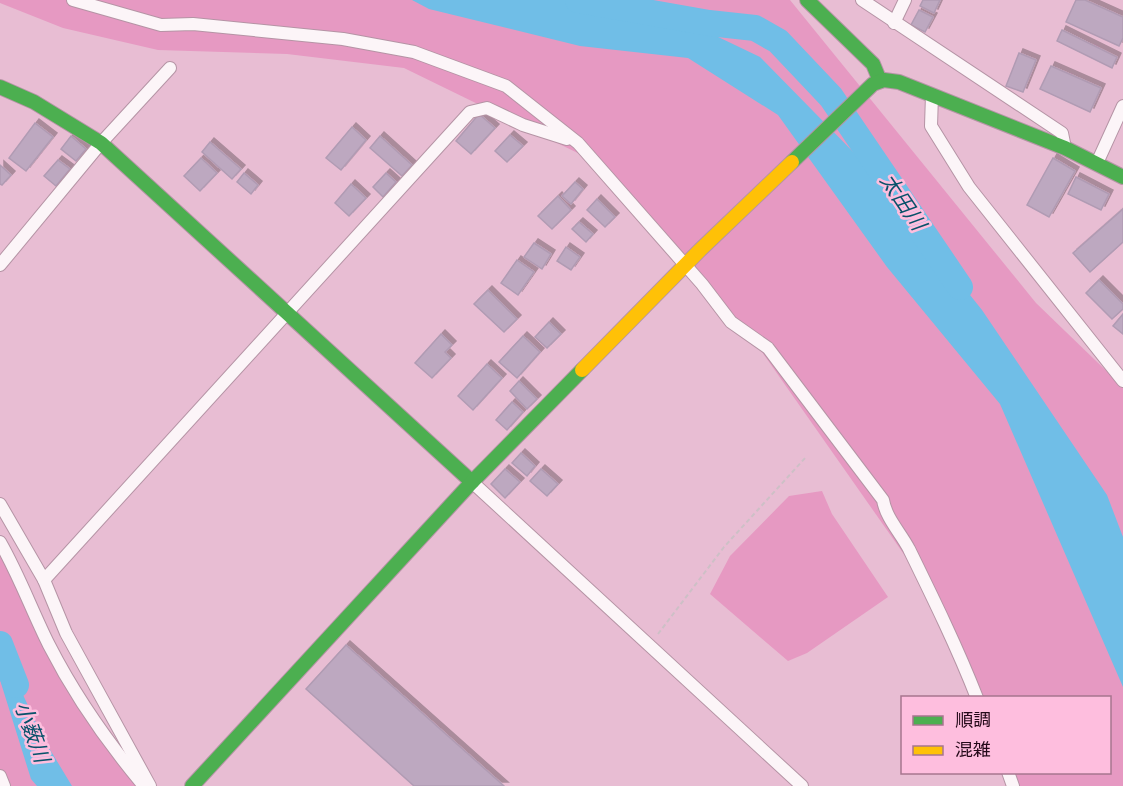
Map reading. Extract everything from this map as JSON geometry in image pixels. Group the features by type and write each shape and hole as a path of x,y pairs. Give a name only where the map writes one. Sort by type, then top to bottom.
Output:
{"street":[{"path":"73,0 161,25 193,24 343,39 414,52 506,86 571,140"},
{"path":"807,0 873,64 876,83"},
{"path":"862,0 1062,133 1065,148"},
{"path":"894,23 905,0"},
{"path":"0,265 101,144 170,68"},
{"path":"192,786 472,482 686,267 700,250 876,83 899,82 1065,148 1123,177"},
{"path":"0,87 34,102 101,144 802,786"},
{"path":"932,95 930,126 969,187 1123,381"},
{"path":"1097,163 1123,106"},
{"path":"44,580 470,112 487,108 523,125 578,143 731,322 768,348 883,500 885,509 904,540 954,640 976,696"},
{"path":"0,504 44,580 71,642 150,786"},
{"path":"0,542 69,680 113,749 144,786"},
{"path":"0,776 4,786"}],"path":[{"path":"649,645 724,547 806,457"}],"shaded area":[{"path":"0,0 790,0 1036,303 1123,387 1123,786 1007,786 1002,774 1111,774 1111,696 972,696 929,590 741,322 731,322 590,159 404,68 287,54 158,50 63,28 0,3"},
{"path":"822,491 832,514 888,597 807,653 788,661 710,594 730,556 789,496"},
{"path":"0,542 69,680 150,786 0,786"}],"water":[{"path":"412,0 641,0 760,57 866,165 982,310 1107,495 1123,537 1123,687 1000,404 887,267 778,115 688,58 580,46 429,9"},
{"path":"0,645 43,738 72,786 37,786 31,779 0,680"}],"building":[{"path":"923,0 940,0 934,13 920,6"},
{"path":"1076,0 1085,0 1123,17 1123,38 1119,46 1066,22"},
{"path":"919,10 933,17 925,32 911,25"},
{"path":"1062,30 1117,57 1112,68 1057,41"},
{"path":"1019,53 1036,60 1023,92 1006,86"},
{"path":"1051,66 1101,88 1090,112 1040,89"},
{"path":"479,114 495,128 471,154 456,141"},
{"path":"35,123 53,137 26,171 9,158"},
{"path":"352,127 366,140 341,170 326,158"},
{"path":"510,135 523,146 507,162 495,151"},
{"path":"71,136 86,149 76,161 61,149"},
{"path":"380,136 412,165 402,176 370,148"},
{"path":"210,142 241,169 232,179 202,152"},
{"path":"201,158 217,173 200,191 184,176"},
{"path":"1053,158 1075,171 1049,217 1027,205"},
{"path":"58,160 70,169 56,186 44,176"},
{"path":"0,165 11,175 2,185 0,184"},
{"path":"244,173 258,185 251,194 237,182"},
{"path":"386,173 396,182 383,197 373,187"},
{"path":"1076,177 1109,194 1101,210 1068,194"},
{"path":"575,182 583,189 571,204 562,196"},
{"path":"351,184 366,198 349,216 335,203"},
{"path":"558,196 571,210 552,229 538,216"},
{"path":"597,199 615,217 605,227 587,210"},
{"path":"1123,209 1123,242 1090,272 1073,253"},
{"path":"579,222 593,234 586,242 572,229"},
{"path":"534,243 551,254 542,269 524,257"},
{"path":"566,247 580,257 571,270 557,261"},
{"path":"517,260 534,272 518,295 501,283"},
{"path":"1099,280 1123,304 1123,309 1112,319 1086,293"},
{"path":"488,290 517,319 504,332 474,304"},
{"path":"1123,314 1123,334 1113,326"},
{"path":"549,322 561,334 547,348 535,337"},
{"path":"441,334 452,345 445,352 451,358 432,378 415,363"},
{"path":"523,336 540,352 517,378 499,362"},
{"path":"487,364 502,378 473,410 458,396"},
{"path":"519,381 537,399 527,409 510,391"},
{"path":"512,402 523,412 507,430 496,420"},
{"path":"521,453 535,466 527,476 512,463"},
{"path":"505,469 520,482 505,498 491,484"},
{"path":"541,469 558,484 547,496 530,481"},
{"path":"346,645 504,786 414,786 306,689"}],"waterway":[{"name":"太田川","path":"578,0 709,23 755,28 778,41 831,97 960,287"},
{"name":"小薮川","path":"0,644 16,685"}],"traffic: fast":[{"path":"807,0 873,64 880,81"},
{"path":"792,162 873,84 884,80 899,82 1065,148 1123,177"},
{"path":"0,87 34,102 101,143 472,482"},
{"path":"192,786 472,482 582,370"}],"traffic: slow":[{"path":"582,370 700,250 792,162"}]}
